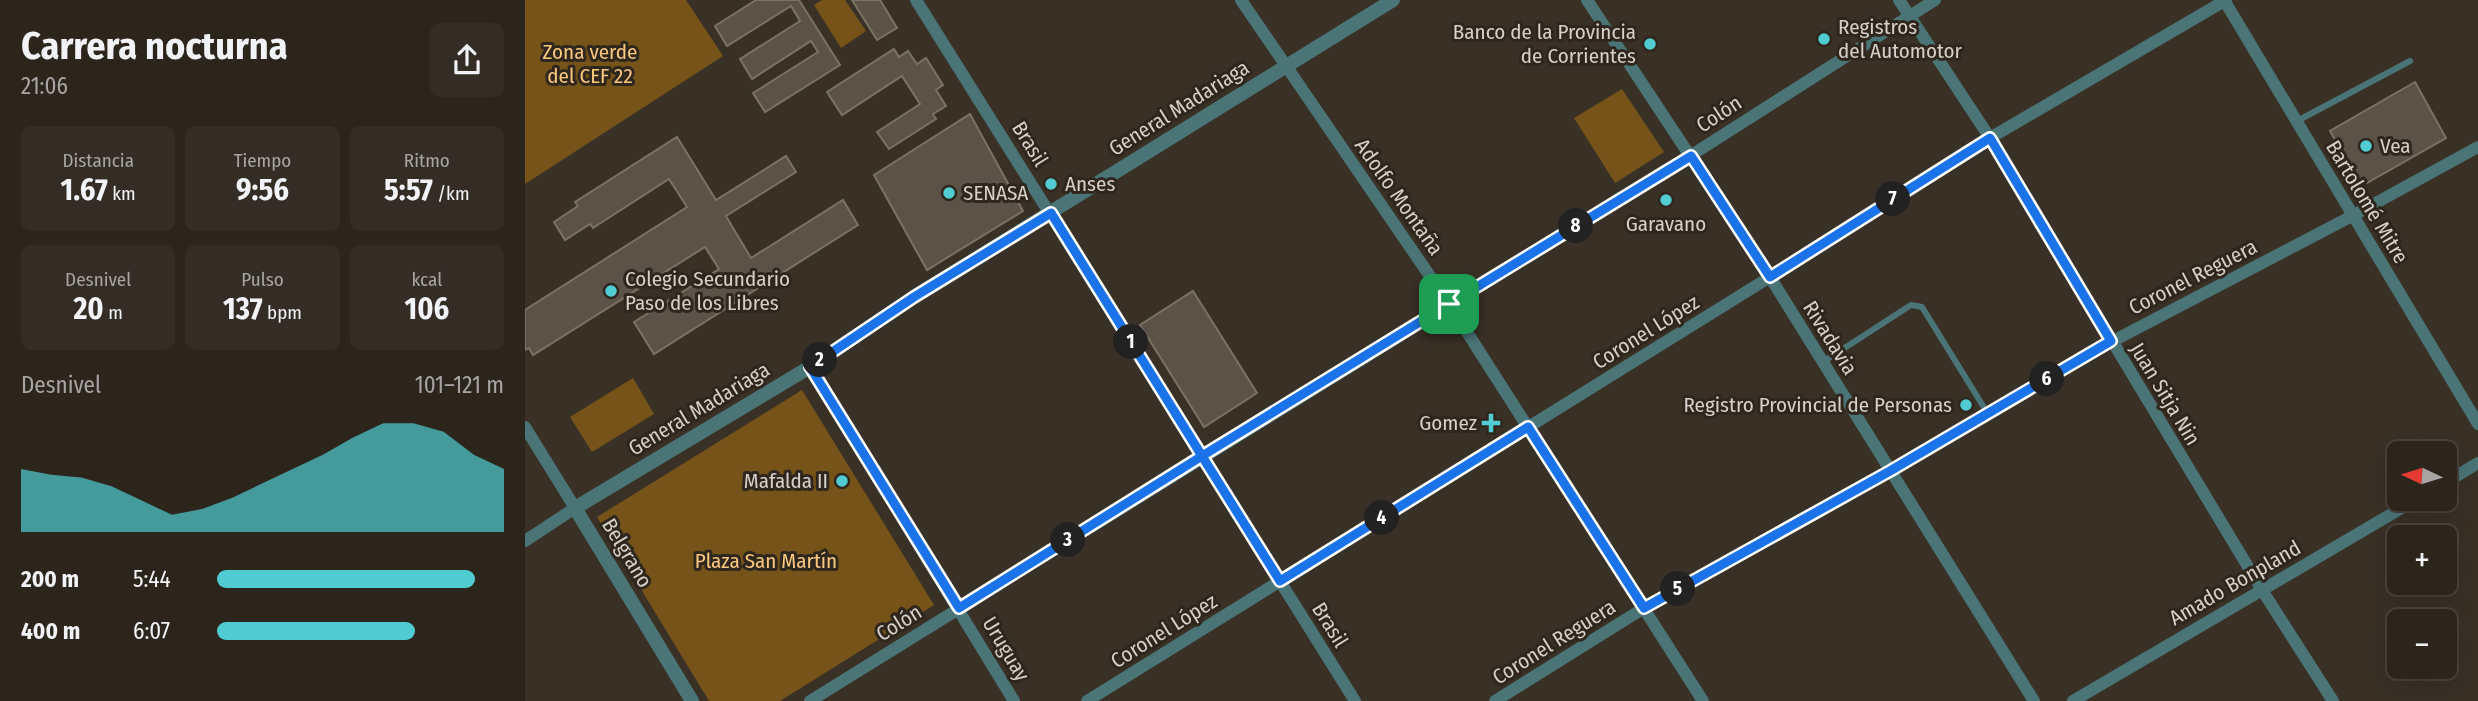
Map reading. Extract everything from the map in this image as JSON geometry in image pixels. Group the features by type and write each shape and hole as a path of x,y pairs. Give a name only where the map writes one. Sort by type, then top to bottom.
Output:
{"street":[{"name":"Brasil","path":"916,0 1355,701"},
{"name":"Adolfo Montaña","path":"1241,0 1449,304 1703,701"},
{"name":"General Madariaga","path":"525,541 575,508 810,367 914,297 1392,0"},
{"name":"Rivadavia","path":"1587,0 1770,277 2033,701"},
{"name":"Juan Sitja Nin","path":"1899,0 1990,138 2262,590 2333,701"},
{"name":"Colón","path":"810,701 1202,456 1691,156 1934,0"},
{"name":"Bartolomé Mitre","path":"2225,0 2478,424"},
{"name":"Coronel López","path":"1087,701 1990,138 2225,0"},
{"name":"Coronel Reguera","path":"1495,701 1644,608 1890,471 2111,341 2352,216 2478,147"},
{"name":"Uruguay","path":"810,367 1014,701"},
{"name":"Belgrano","path":"525,427 692,701"},
{"path":"2457,475 2478,463"},
{"name":"Amado Bonpland","path":"2073,701 2397,511"}],"lane":[{"path":"2296,121 2410,61"},
{"path":"1823,362 1911,305 1922,307 1988,414"}],"green space":[{"name":"Zona verde del CEF 22","path":"525,0 686,0 723,56 525,184"},
{"path":"822,0 845,0 866,31 841,48 814,5"},
{"path":"1622,89 1664,152 1615,183 1574,118"},
{"path":"633,378 654,414 592,452 570,417"},
{"name":"Plaza San Martín","path":"802,390 934,605 780,701 709,701 597,517"}],"building":[{"path":"756,0 799,0 840,65 765,112 753,93 818,52 811,41 752,79 740,59 800,21 791,6 727,46 715,26"},
{"path":"852,0 880,0 897,28 877,40"},
{"path":"894,49 899,57 908,51 917,64 926,58 943,85 936,90 946,106 933,114 936,119 889,149 877,132 920,104 902,76 842,115 827,92"},
{"path":"2415,82 2446,138 2367,183 2357,180 2330,131"},
{"name":"SENASA","path":"970,114 1023,211 927,270 874,175"},
{"path":"677,137 716,200 786,156 796,172 726,216 751,258 843,200 858,225 654,354 634,322 719,269 705,247 533,355 529,348 525,350 525,310 687,207 669,179 593,228 590,224 565,240 554,222 578,206 575,202"},
{"path":"1193,291 1257,393 1204,427 1140,325"}],"place":[{"name":"Registros del Automotor","path":"1824,39"},
{"name":"Banco de la Provincia de Corrientes","path":"1650,44"},
{"name":"Vea","path":"2366,146"},
{"name":"Anses","path":"1051,184"},
{"name":"SENASA","path":"949,193"},
{"name":"Garavano","path":"1666,200"},
{"name":"Colegio Secundario Paso de los Libres","path":"611,291"},
{"name":"Registro Provincial de Personas","path":"1966,405"},
{"name":"Gomez","path":"1491,423"},
{"name":"Mafalda II","path":"842,481"}],"route":[{"path":"1449,304 1202,456 1051,213 914,297 810,367 959,608 1202,456 1280,581 1528,427 1644,608 1890,471 2111,341 1990,138 1770,277 1691,156 1449,304"}]}
